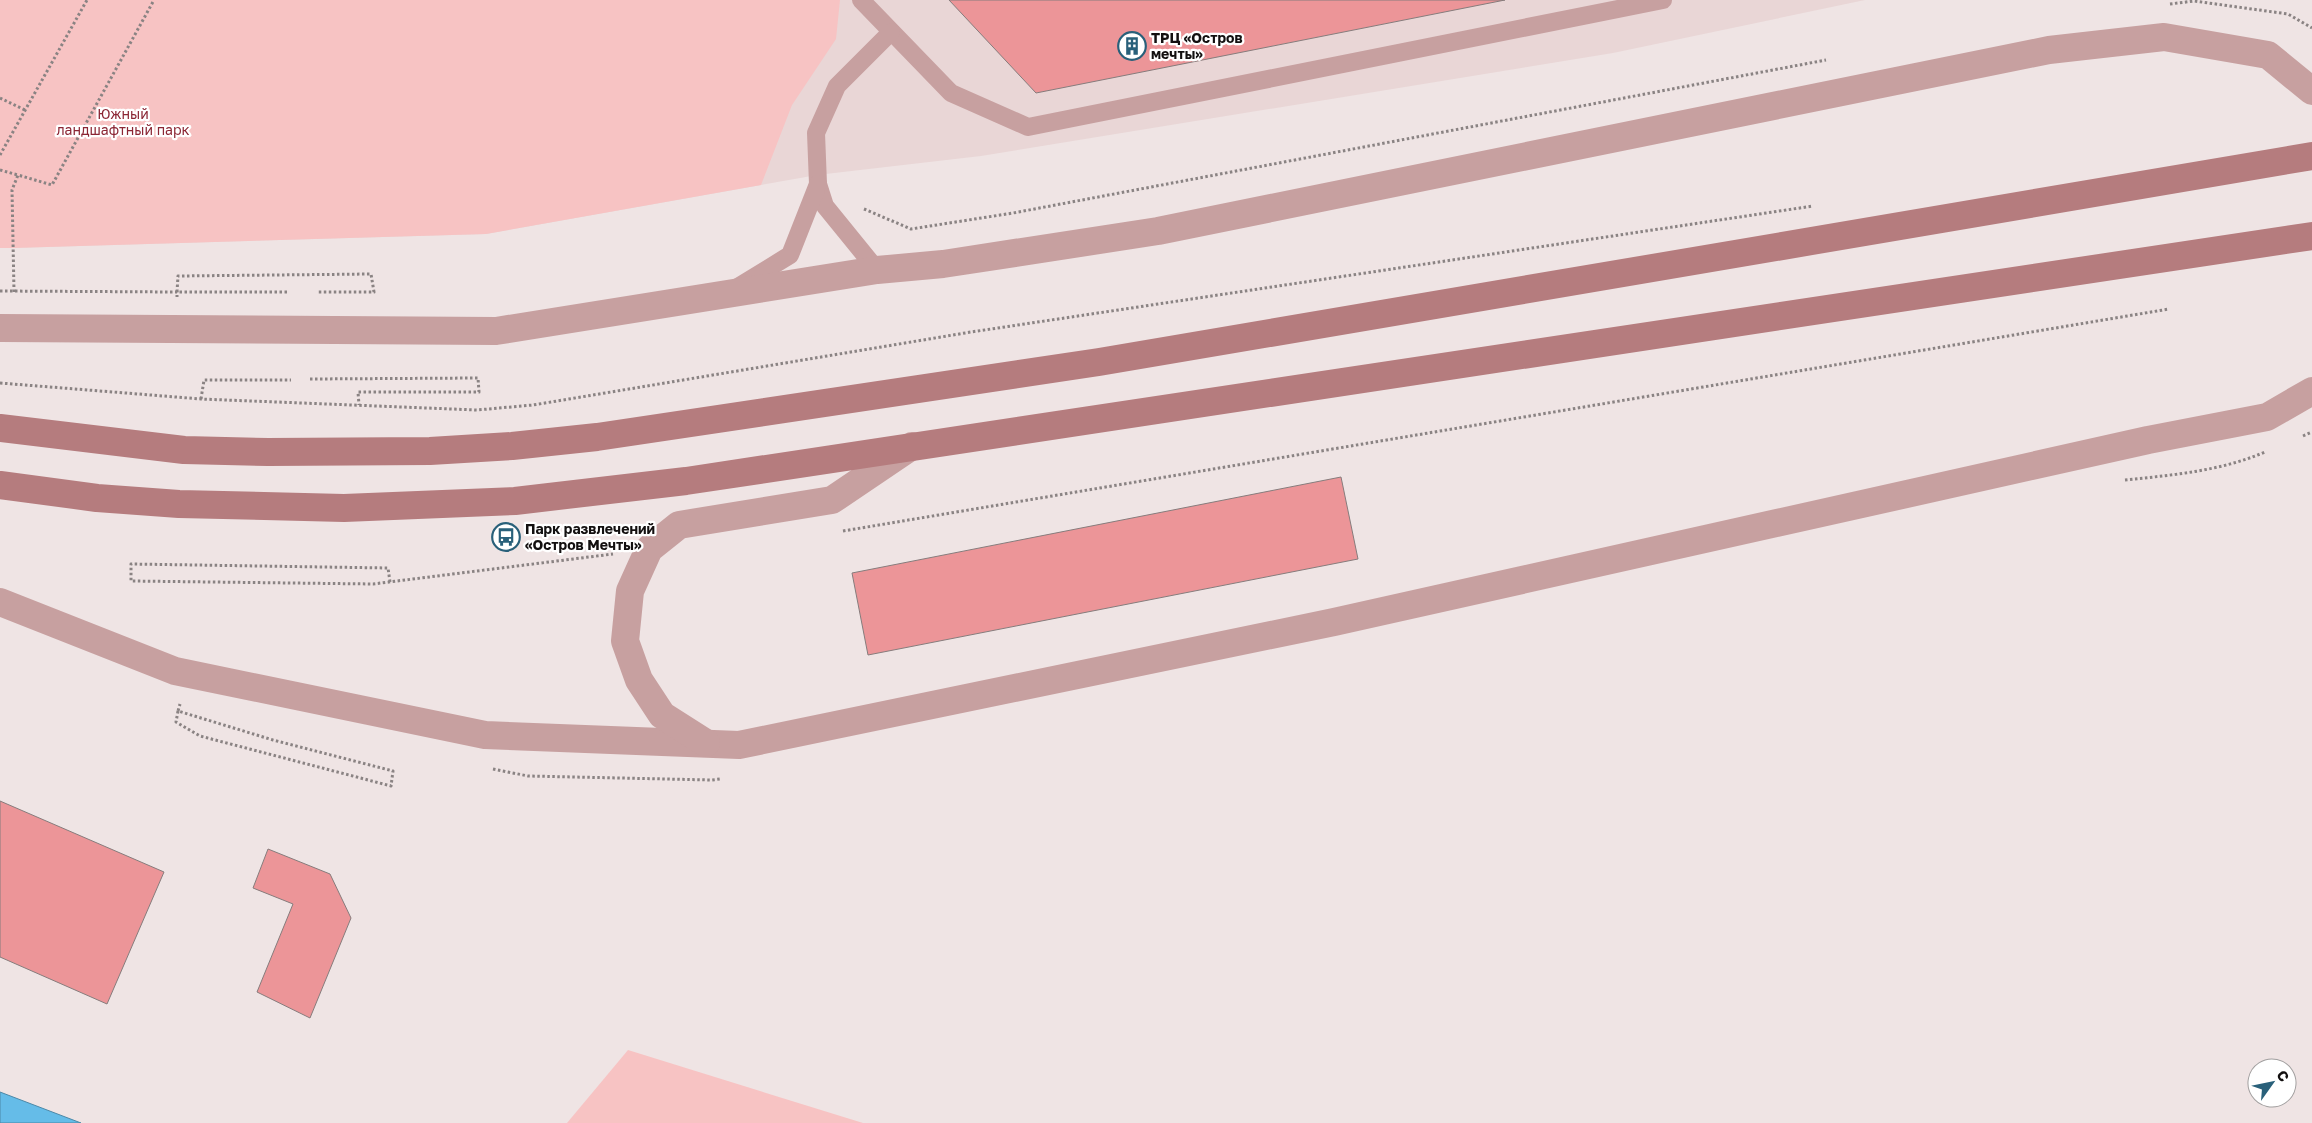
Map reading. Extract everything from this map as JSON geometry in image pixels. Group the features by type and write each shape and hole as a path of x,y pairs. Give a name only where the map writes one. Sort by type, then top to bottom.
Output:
{"main road":[{"path":"0,428 184,450 268,452 430,451 512,446 597,437 1099,362 2312,156"},
{"path":"0,484 97,498 179,504 344,508 431,506 515,501 686,481 2312,236"}],"street":[{"path":"0,328 496,331 878,270 943,264 1158,231 2049,50 2164,37 2268,55 2312,91"},
{"path":"0,602 175,671 485,735 739,745 1344,620 2148,440 2267,417 2312,391"},
{"path":"707,744 662,715 639,680 624,641 630,590 650,549 679,524 832,500 912,446"}],"lane":[{"path":"861,0 951,93 1028,126 1663,0"},
{"path":"878,270 825,206 818,184 816,133 837,86 891,32"},
{"path":"727,294 790,255 818,184"}],"path":[{"path":"0,155 87,0"},
{"path":"0,170 52,185 154,0"},
{"path":"857,206 911,229 1014,214 1833,59"},
{"path":"0,98 25,110"},
{"path":"14,292 12,190 18,175"},
{"path":"0,383 201,399 477,410 532,405 971,332 1821,204"},
{"path":"287,292 177,292 178,276 371,274 374,292 317,292"},
{"path":"0,291 128,292"},
{"path":"837,532 2168,309"},
{"path":"310,379 478,378 479,392 358,392 359,405"},
{"path":"201,399 204,380 292,380"},
{"path":"2295,439 2312,432"},
{"path":"2118,481 2198,472 2251,458 2268,450"},
{"path":"390,582 388,568 131,564 131,581 373,584 390,582 617,553"},
{"path":"178,712 176,722 200,736 391,786 393,771 273,740 188,714"}],"shaded area":[{"name":"Южный ландшафтный парк","path":"0,0 1865,0 1613,53 981,156 817,175 486,234 0,248"}],"green space":[{"name":"Южный ландшафтный парк","path":"0,0 840,0 836,39 792,105 761,185 486,234 0,248"},
{"path":"628,1050 863,1123 567,1123"}],"water":[{"path":"0,1092 81,1123 0,1123"}],"building":[{"name":"ТРЦ «Остров мечты»","path":"949,0 1505,0 1036,93"},
{"path":"1341,477 1358,559 868,655 852,573"},
{"path":"0,801 164,872 107,1004 0,957"},
{"path":"268,849 330,874 351,918 310,1018 257,992 293,904 253,888"}],"place":[{"name":"ТРЦ «Остров мечты»","path":"1132,46"},
{"name":"Парк развлечений «Остров Мечты»","path":"506,537"}]}
